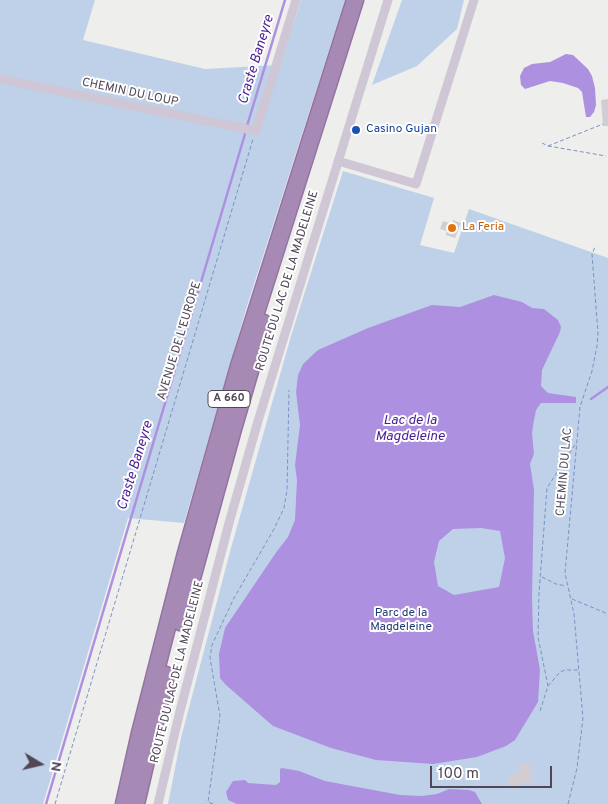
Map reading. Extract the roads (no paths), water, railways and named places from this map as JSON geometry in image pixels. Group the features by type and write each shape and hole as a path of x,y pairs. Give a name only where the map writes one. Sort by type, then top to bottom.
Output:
{"highway":[{"name":"A 660","path":"124,804 186,553 239,366 355,0"},
{"name":"A 660","path":"136,804 166,677 232,429 366,0"}],"street":[{"name":"CHEMIN DU LOUP","path":"0,79 256,131 296,0"},
{"name":"ROUTE DU LAC DE LA MADELEINE","path":"158,804 229,523 258,422 388,0"},
{"path":"338,161 416,184 474,0"}],"water":[{"path":"566,54 573,55 588,69 592,76 596,105 590,117 586,117 582,92 578,88 550,81 525,89 521,85 520,76 524,68 532,64 550,62"},
{"name":"Lac de la Magdeleine","path":"494,295 522,302 532,308 544,309 558,320 561,327 542,370 541,386 548,393 576,397 576,403 541,403 536,410 532,433 534,454 530,464 534,490 532,598 533,631 540,670 538,702 515,740 506,746 477,757 433,764 376,760 331,748 273,726 220,678 219,654 225,628 288,537 295,520 297,480 295,465 300,425 296,392 298,375 303,364 318,350 368,328 432,305 460,307","holes":["481,528 500,531 505,558 499,587 454,595 438,586 434,562 439,541 453,529"]},
{"path":"280,769 299,771 325,781 400,795 422,796 437,794 449,789 469,790 475,792 482,804 237,804 228,800 226,792 233,781 245,780 248,783 276,785 280,782"}],"waterway":[{"name":"Craste Baneyre","path":"247,126 285,0"},
{"name":"Craste Baneyre","path":"46,804 245,134"},
{"path":"591,399 608,387"}],"place":[{"name":"Casino Gujan","path":"356,130"},
{"name":"La Feria","path":"452,228"}],"park label":[{"name":"Parc de la Magdeleine","path":"401,621"}]}
